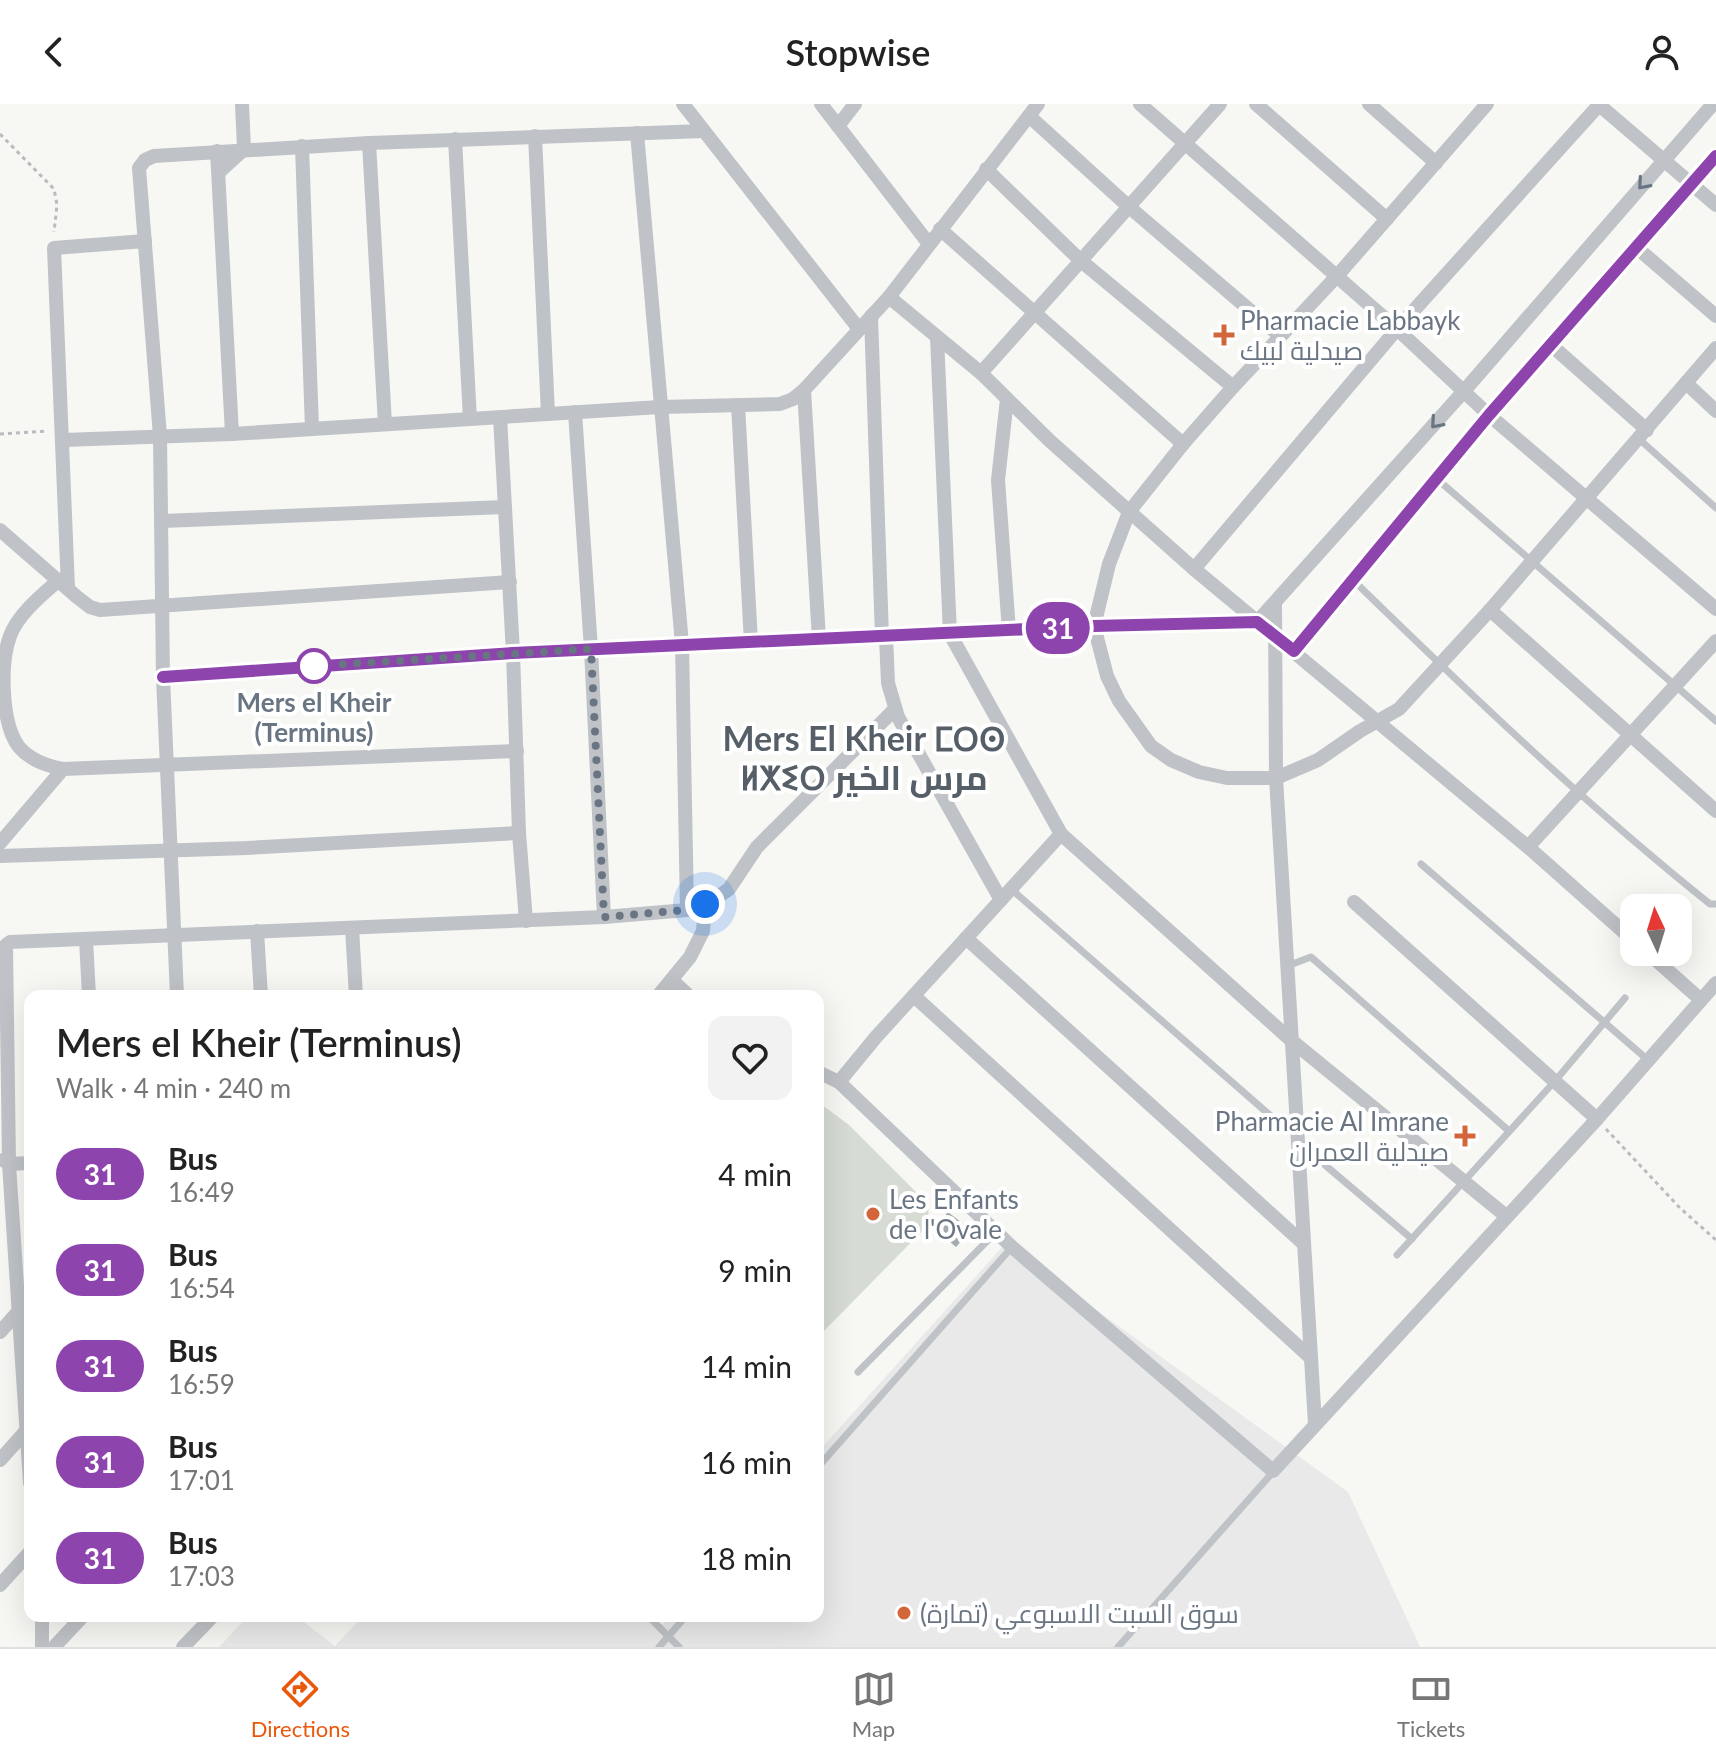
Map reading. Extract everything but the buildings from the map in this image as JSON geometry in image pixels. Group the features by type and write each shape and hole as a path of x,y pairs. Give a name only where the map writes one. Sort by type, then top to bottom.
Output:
{"street":[{"path":"219,172 244,149 242,104"},
{"path":"683,104 859,329"},
{"path":"821,104 929,244"},
{"path":"838,126 855,104"},
{"path":"1140,104 1397,329 1489,415 1716,609"},
{"path":"981,373 1220,104"},
{"path":"1256,104 1387,219"},
{"path":"1369,104 1436,163"},
{"path":"1194,569 1397,329 1598,104 1716,205"},
{"path":"163,677 682,644 1257,622 1464,391 1713,104"},
{"path":"1483,106 1337,276 1183,444 1129,512 1109,564 1094,626 1107,676 1119,701 1151,746 1171,760 1199,772 1227,778 1276,778 1318,760 1377,720 1399,709 1490,610 1716,348"},
{"path":"63,435 232,434 660,407 780,404 804,390 889,297 1034,110 1128,206 1280,336"},
{"path":"177,990 163,677 160,436 139,168 145,160 154,156 244,149 704,131"},
{"path":"637,133 682,644 687,910"},
{"path":"535,136 548,414"},
{"path":"455,139 470,419"},
{"path":"369,143 385,424"},
{"path":"302,146 312,429"},
{"path":"217,151 232,434"},
{"path":"1294,651 1489,415 1716,156"},
{"path":"986,169 1080,260 1233,387"},
{"path":"940,229 1183,444"},
{"path":"64,584 63,435 54,248 145,241"},
{"path":"1636,247 1716,316"},
{"path":"889,297 981,373 1194,569 1528,847 1620,929"},
{"path":"871,316 888,683 895,709 1006,895"},
{"path":"937,337 950,634 1061,834 1292,1041 1506,1216"},
{"path":"1551,345 1643,434"},
{"path":"1686,383 1716,411"},
{"path":"804,390 819,639"},
{"path":"1007,399 998,480 1009,631"},
{"path":"738,405 751,642"},
{"path":"575,412 604,917"},
{"path":"500,417 510,582 519,833 526,921"},
{"path":"163,521 504,507"},
{"path":"0,530 95,610 510,582"},
{"path":"64,584 41,596 15,627 8,646 4,681 9,726 14,739 31,757 63,769 517,751"},
{"path":"1275,603 1276,778 1315,1424"},
{"path":"1490,610 1716,811"},
{"path":"1528,847 1716,641"},
{"path":"24,1397 11,1195 4,1161 4,948 10,942 526,921 687,910 705,904 729,889 757,847 895,709"},
{"path":"1,840 63,769"},
{"path":"0,856 519,833"},
{"path":"839,1082 1061,834"},
{"path":"1354,902 1597,1119"},
{"path":"663,990 690,957 703,931 705,904"},
{"path":"352,928 356,990"},
{"path":"257,931 261,990"},
{"path":"966,938 1304,1244"},
{"path":"86,939 89,990"},
{"path":"1663,966 1701,1000"},
{"path":"672,980 683,990"},
{"path":"824,1075 839,1082 1012,1247 1273,1471 1597,1119 1716,983"},
{"path":"914,996 1311,1358"},
{"path":"4,1161 24,1163"},
{"path":"0,1207 11,1195"},
{"path":"0,1332 19,1311"},
{"path":"0,1460 24,1433"},
{"path":"0,1585 24,1559"},
{"path":"42,1622 42,1647"},
{"path":"54,1647 77,1622"},
{"path":"183,1647 207,1622"}],"lane":[{"path":"1643,434 1716,508"},
{"path":"1437,478 1716,721"},
{"path":"1353,580 1439,664 1579,791 1689,887 1710,904 1716,904"},
{"path":"1421,864 1648,1060"},
{"path":"1006,895 1272,1117 1297,1122"},
{"path":"1287,966 1311,957 1509,1131"},
{"path":"1397,1255 1555,1081 1625,998"},
{"path":"1325,1165 1412,1239"},
{"path":"858,1372 996,1232"},
{"path":"824,1460 1012,1247"},
{"path":"1118,1647 1273,1471"},
{"path":"654,1622 679,1647"},
{"path":"659,1647 681,1622"}],"path":[{"path":"0,134 54,189 57,205 54,248"},
{"path":"0,434 63,435"},
{"path":"1597,1119 1680,1208 1716,1240"}],"shaded area":[{"name":"Les Enfants de l'Ovale","path":"824,1106 849,1125 928,1204 929,1224 824,1331"},
{"path":"1005,1244 1348,1492 1420,1647 219,1647 242,1622 304,1622 335,1646 357,1622 648,1622 657,1630 664,1622 824,1622 824,1445"}],"bus line":[{"name":"31","path":"163,677 682,644 1257,622 1294,651 1489,415 1716,156"}],"place":[{"name":"Pharmacie Labbayk صيدلية لبيك","path":"1224,335"},
{"name":"Mers el Kheir (Terminus)","path":"314,666"},
{"name":"Pharmacie Al Imrane صيدلية العمران","path":"1465,1136"},
{"name":"Les Enfants de l'Ovale","path":"873,1214"},
{"name":"سوق السبت الاسبوعي (تمارة)","path":"904,1613"}],"district":[{"name":"Mers El Kheir ⵎⵔⵙ ⵍⵅⵉⵔ مرس الخير","path":"864,756"}],"route":[{"path":"314,666 591,649 604,917 687,910 705,904"}]}
